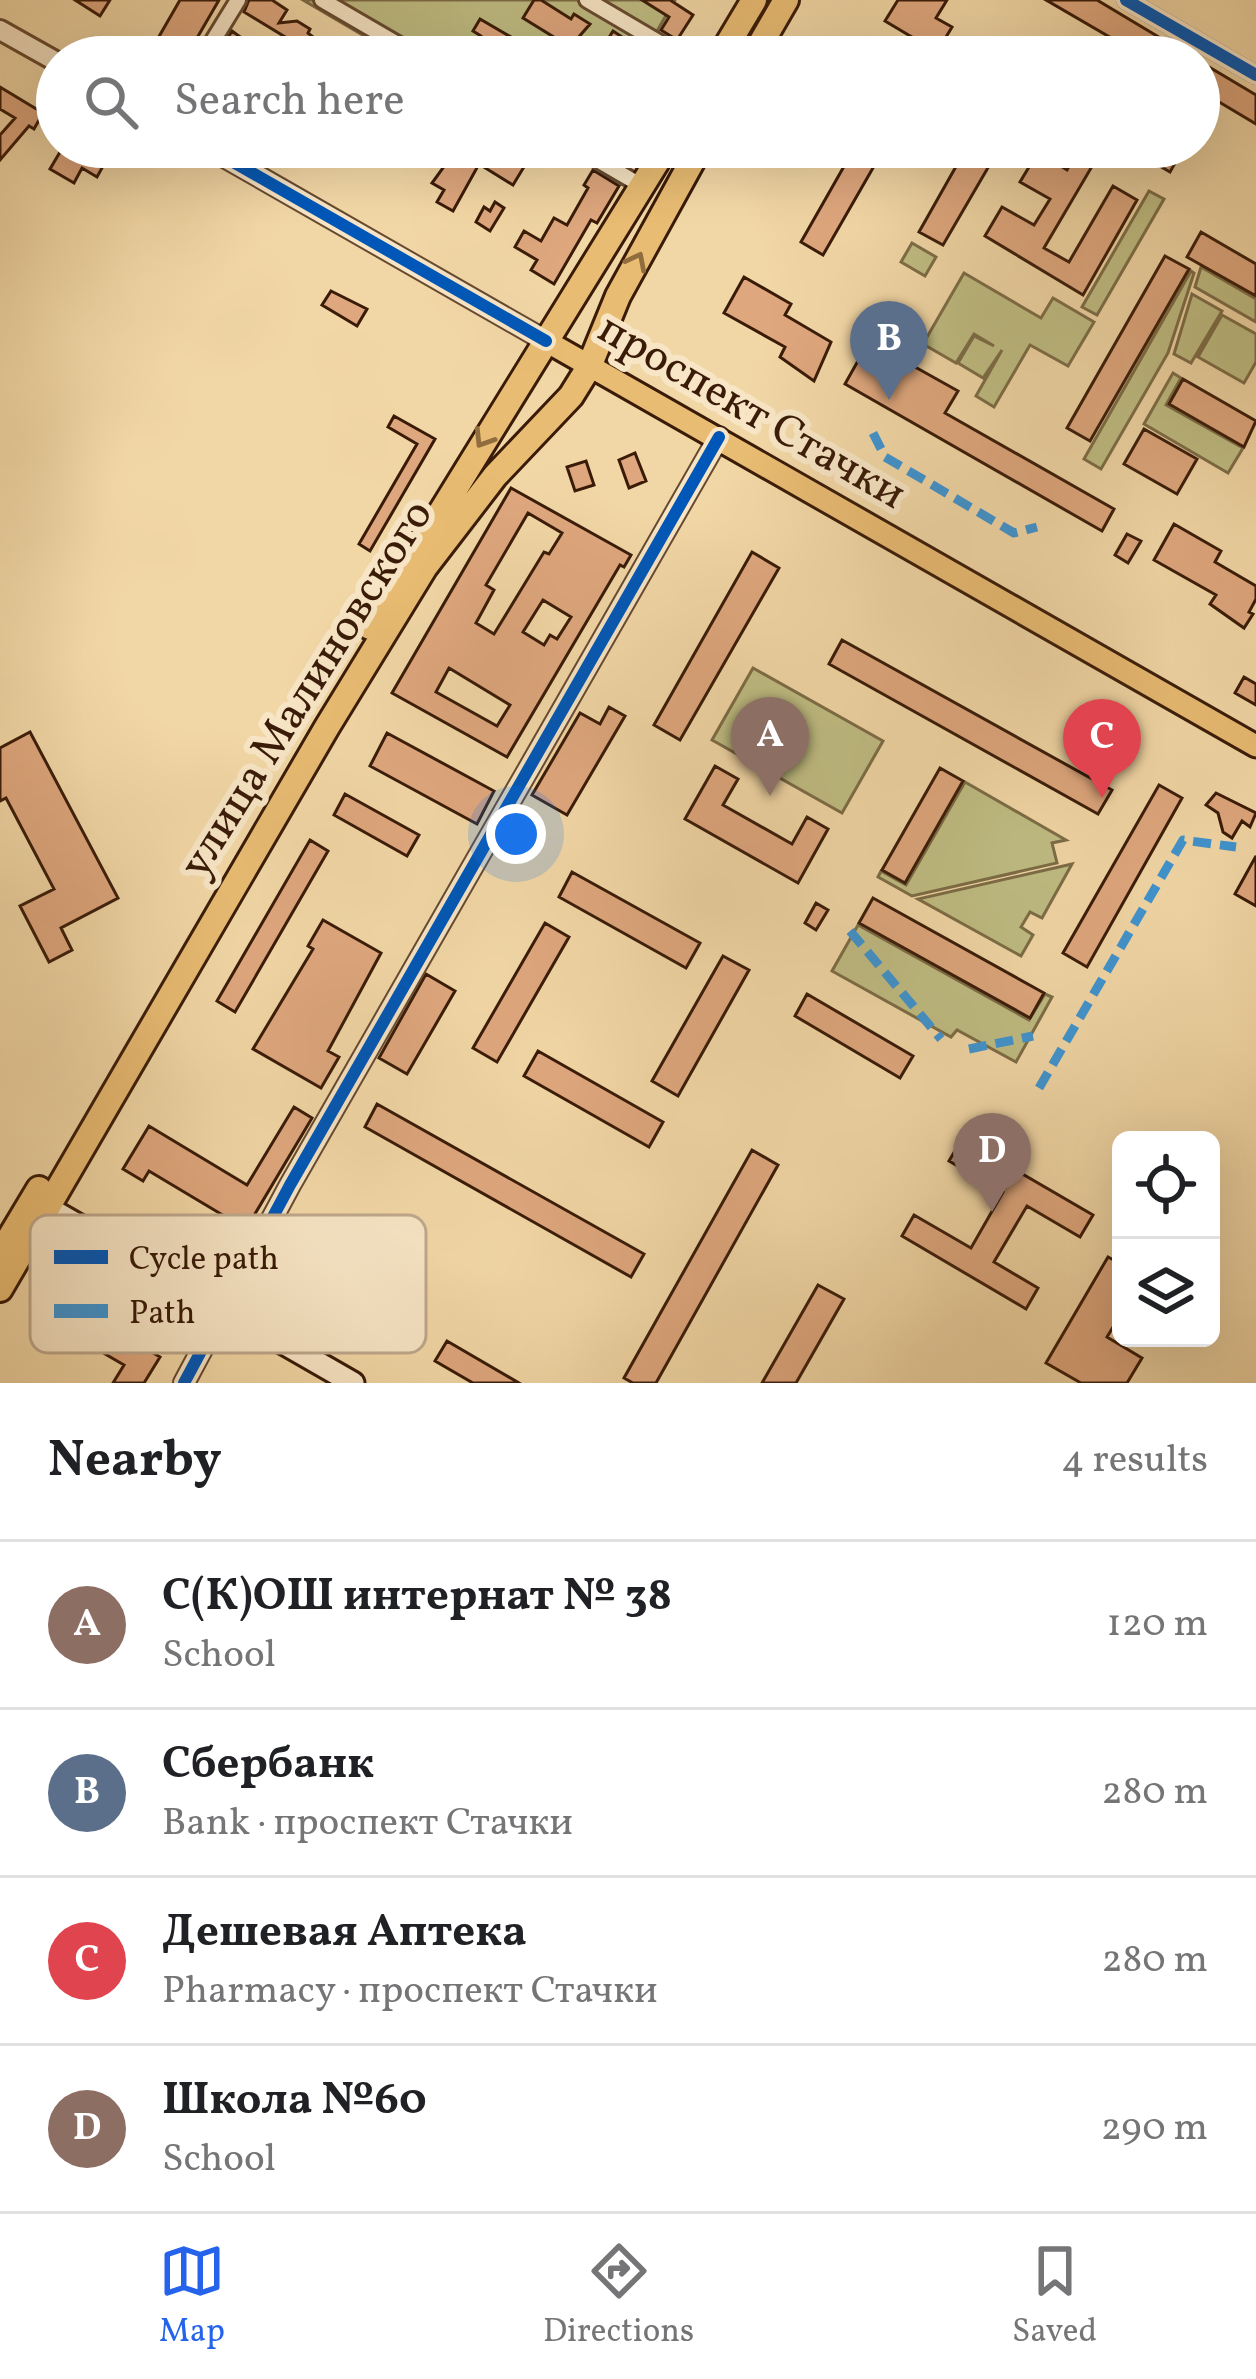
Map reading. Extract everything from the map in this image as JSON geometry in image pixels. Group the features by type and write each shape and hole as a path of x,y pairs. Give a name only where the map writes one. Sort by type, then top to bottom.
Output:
{"highway":[{"path":"733,36 754,0"},
{"path":"765,36 786,0"},
{"name":"улица Малиновского","path":"34,1215 410,558 653,168"},
{"name":"улица Малиновского","path":"31,1215 425,567 495,476 571,396 589,368 618,296 688,168"},
{"name":"улица Малиновского","path":"0,1254 30,1216"},
{"name":"улица Малиновского","path":"0,1289 30,1224"}],"main road":[{"name":"проспект Стачки","path":"546,340 1256,746"},
{"path":"40,1203 61,1215"},
{"path":"301,1353 353,1383"}],"street":[{"path":"216,36 238,0"},
{"path":"322,0 384,36"},
{"path":"587,0 648,36"},
{"path":"1126,0 1188,36"},
{"path":"0,30 36,50"},
{"path":"1220,54 1256,75"},
{"name":"проспект Стачки","path":"244,168 546,340"},
{"path":"611,168 642,186"},
{"path":"276,1215 718,437"},
{"path":"184,1383 200,1353"}],"shaded area":[{"path":"303,0 675,0 654,36 364,36"},
{"path":"1149,191 1164,199 1097,315 1082,307"},
{"path":"912,243 936,257 925,276 901,262"},
{"path":"1201,267 1256,299 1256,322 1195,287"},
{"path":"1191,271 1168,353 1101,469 1084,459"},
{"path":"964,273 1041,318 1053,298 1094,322 1068,366 1030,345 994,407 976,396 1002,350 983,378 958,363 974,336 994,346 974,334 956,363 923,344"},
{"path":"1192,294 1222,311 1191,363 1174,354"},
{"path":"1222,315 1256,334 1256,362 1244,383 1198,357"},
{"path":"1173,373 1181,378 1166,405 1243,448 1228,473 1144,424"},
{"path":"753,668 883,741 842,813 712,740"},
{"path":"965,782 1066,840 1052,843 1057,863 912,896 878,877 881,871 906,885"},
{"path":"1072,864 1042,918 1030,912 1021,927 1033,935 1021,956 918,899"},
{"path":"858,925 1029,1020 1045,994 1052,997 1016,1062 957,1030 951,1037 832,971"}],"building":[{"path":"75,0 110,0 100,16"},
{"path":"180,0 219,0 198,36 159,36"},
{"path":"249,0 272,0 287,10 279,23 297,21 310,29 312,36 284,36 244,12"},
{"path":"534,0 541,0 571,19 574,14 590,24 580,36 552,36 523,18"},
{"path":"642,0 670,0 693,15 680,36 661,30 669,17"},
{"path":"898,0 947,0 936,18 952,27 947,36 910,36 885,21"},
{"path":"1046,0 1097,0 1157,36 1108,36"},
{"path":"480,19 509,36 481,36 473,31"},
{"path":"1220,74 1256,95 1256,124 1220,103"},
{"path":"0,87 36,109 34,129 29,126 0,160 0,135 15,118 0,109"},
{"path":"51,168 82,168 74,183"},
{"path":"443,168 477,168 453,211 437,202 444,190 432,183"},
{"path":"485,168 523,168 513,185"},
{"path":"843,168 873,168 823,255 801,242"},
{"path":"955,168 988,168 943,245 919,232"},
{"path":"1028,168 1091,168 1044,248 1069,262 1113,186 1137,200 1083,295 985,236 1002,207 1034,225 1050,199 1020,182"},
{"path":"593,170 619,186 597,223 591,220 554,284 531,270 537,260 515,247 524,231 541,241 554,218 567,225"},
{"path":"495,202 504,208 490,231 476,222 484,207 490,211"},
{"path":"1201,232 1256,264 1256,296 1187,257"},
{"path":"1165,256 1189,269 1090,441 1067,428"},
{"path":"744,277 791,304 785,315 831,342 814,381 780,357 785,347 724,313"},
{"path":"331,291 367,309 357,326 322,305"},
{"path":"874,344 958,391 945,413 1114,509 1102,531 845,384"},
{"path":"1183,379 1256,421 1244,447 1169,404"},
{"path":"394,416 435,439 370,551 359,544 417,444 388,427"},
{"path":"1144,429 1197,459 1177,494 1124,464"},
{"path":"635,453 646,481 629,488 619,460"},
{"path":"586,461 594,485 575,491 567,467"},
{"path":"511,488 631,555 624,567 620,565 507,757 392,693","holes":["528,513 562,533 549,554 544,552 494,634 476,623 494,590 486,585","543,600 571,617 557,639 550,635 544,645 523,632","449,668 510,705 497,726 436,692"]},
{"path":"1174,524 1221,551 1215,562 1256,586 1249,612 1253,614 1244,628 1210,604 1216,595 1154,560"},
{"path":"1127,534 1141,541 1128,563 1115,555"},
{"path":"752,552 779,568 680,740 654,725"},
{"path":"842,640 1112,790 1098,814 829,664"},
{"path":"1244,677 1256,684 1256,705 1235,693"},
{"path":"609,707 625,716 567,815 532,795 580,713 600,724"},
{"path":"30,732 118,898 61,928 72,950 49,962 20,906 54,889 6,798 0,801 0,748"},
{"path":"387,733 494,791 477,824 370,766"},
{"path":"715,766 738,779 723,805 792,844 807,817 828,829 798,883 685,819"},
{"path":"940,768 963,781 905,883 882,870"},
{"path":"1159,785 1182,798 1087,967 1063,953"},
{"path":"1216,793 1256,813 1250,827 1242,821 1232,838 1223,832 1218,813 1206,805"},
{"path":"345,794 419,835 407,856 334,815"},
{"path":"310,840 328,851 235,1012 217,1001"},
{"path":"1256,856 1256,906 1235,894"},
{"path":"572,872 700,943 686,968 559,897"},
{"path":"873,898 1044,993 1030,1018 859,923"},
{"path":"816,903 828,910 816,930 805,923"},
{"path":"323,920 381,953 328,1051 339,1057 321,1088 253,1049 313,949 308,946"},
{"path":"545,923 569,937 497,1062 473,1048"},
{"path":"723,956 749,970 678,1096 652,1081"},
{"path":"426,974 455,991 407,1074 379,1058"},
{"path":"807,994 913,1056 900,1078 795,1016"},
{"path":"538,1051 663,1122 649,1147 524,1076"},
{"path":"377,1104 644,1254 631,1277 365,1127"},
{"path":"294,1107 312,1118 254,1215 223,1215 149,1171 143,1181 123,1169 149,1126 247,1185"},
{"path":"962,1139 1093,1215 1080,1237 1027,1206 994,1262 1038,1288 1026,1309 902,1236 914,1215 971,1248 1003,1192 949,1161"},
{"path":"752,1150 778,1165 656,1383 633,1383 624,1378"},
{"path":"1108,1257 1112,1259 1112,1329 1107,1337 1112,1347 1124,1347 1142,1358 1127,1383 1081,1383 1046,1363"},
{"path":"818,1285 844,1299 796,1383 762,1383"},
{"path":"447,1341 519,1383 473,1383 435,1361"},
{"path":"103,1353 160,1357 144,1383 113,1383 124,1365"}],"marked path":[{"path":"873,433 885,457 1014,533 1037,527"},
{"path":"1039,1088 1183,840 1236,847"},
{"path":"850,931 941,1039"},
{"path":"969,1049 1033,1036"}],"cycle path":[{"path":"1126,0 1188,36"},
{"path":"1220,54 1256,75"},
{"path":"244,168 546,341"},
{"path":"274,1215 719,437"},
{"path":"184,1383 200,1353"}],"place":[{"name":"Сбербанк","path":"889,400"},
{"name":"С(К)ОШ интернат № 38","path":"770,796"},
{"name":"Дешевая Аптека","path":"1102,798"},
{"name":"Школа №60","path":"992,1212"}]}
